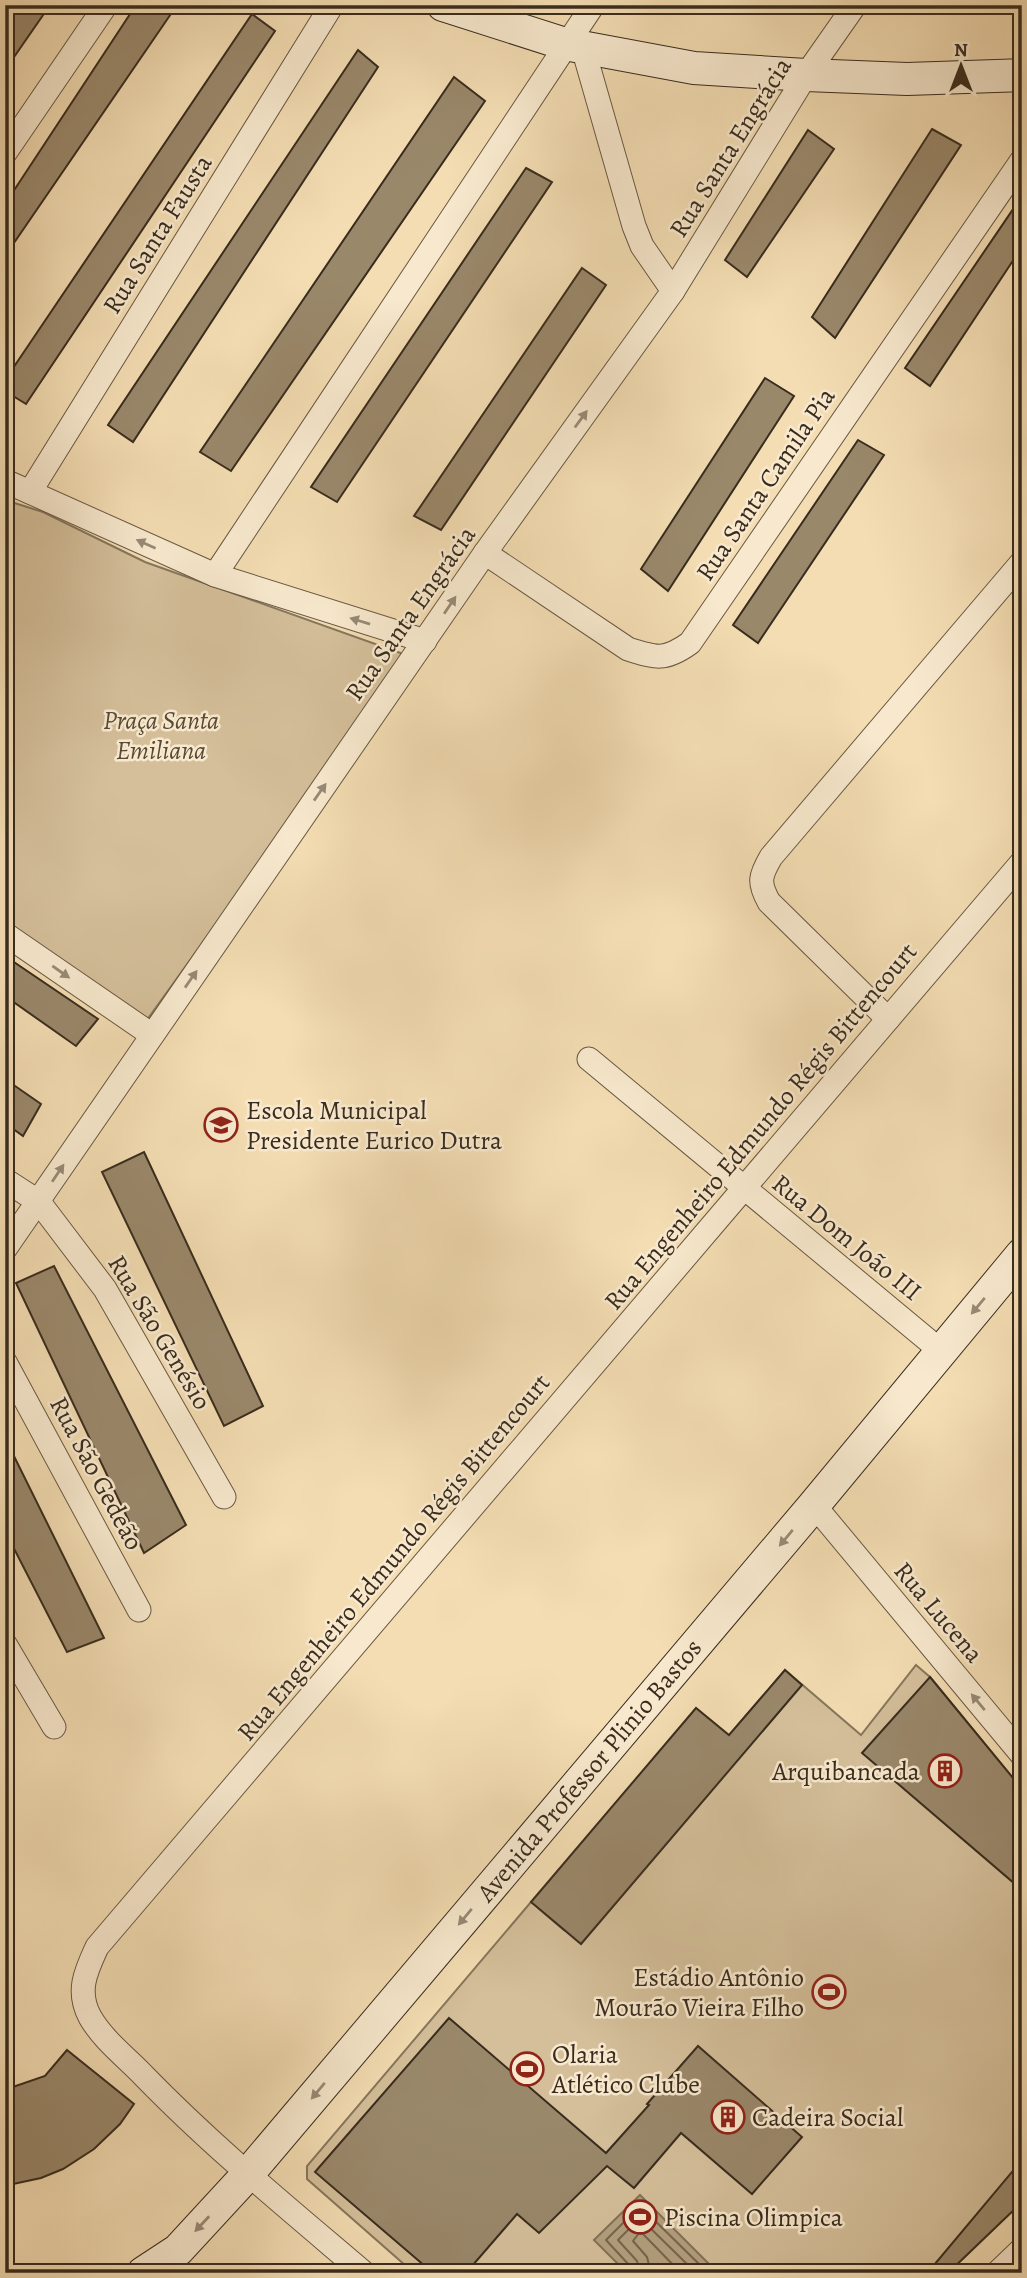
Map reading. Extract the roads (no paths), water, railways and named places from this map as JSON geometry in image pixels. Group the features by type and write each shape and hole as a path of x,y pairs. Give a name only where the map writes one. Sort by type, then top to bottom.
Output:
{"street":[{"path":"5,153 106,5"},
{"name":"Rua Santa Fausta","path":"30,492 332,5"},
{"path":"443,5 574,46 694,68 906,79 1022,75"},
{"path":"215,575 574,46 593,5"},
{"name":"Rua Santa Engrácia","path":"5,1250 485,554 673,291 806,75 855,5"},
{"path":"574,46 642,246 673,291"},
{"name":"Rua Santa Camila Pia","path":"485,554 628,649 651,657 663,657 678,652 690,643 1022,160"},
{"path":"5,481 215,575 425,641"},
{"path":"888,1019 769,902 761,889 762,873 771,857 1022,562"},
{"name":"Rua Engenheiro Edmundo Régis Bittencourt","path":"364,2273 248,2174 108,2040 90,2017 83,1993 84,1975 97,1947 1022,862"},
{"path":"5,934 152,1035"},
{"name":"Rua Dom João III","path":"589,1059 941,1351"},
{"name":"Rua São Genésio","path":"5,1180 38,1202 105,1289 224,1497"},
{"name":"Avenida Professor Plinio Bastos","path":"143,2273 176,2262 1022,1254"},
{"name":"Rua São Gedeão","path":"5,1362 139,1610"},
{"name":"Rua Lucena","path":"814,1505 1022,1755"},
{"path":"5,1644 54,1727"},
{"path":"997,2273 1022,2249"}],"water":[{"name":"Piscina Olimpica","path":"640,2195 712,2267 706,2273 627,2273 594,2240"}],"place":[{"name":"Escola Municipal Presidente Eurico Dutra","path":"221,1125"},
{"name":"Arquibancada","path":"945,1771"},
{"name":"Estádio Antônio Mourão Vieira Filho","path":"829,1992"},
{"name":"Olaria Atlético Clube","path":"527,2069"},
{"name":"Cadeira Social","path":"728,2117"},
{"name":"Piscina Olimpica","path":"640,2217"}],"park label":[{"name":"Praça Santa Emiliana","path":"161,735"}]}
